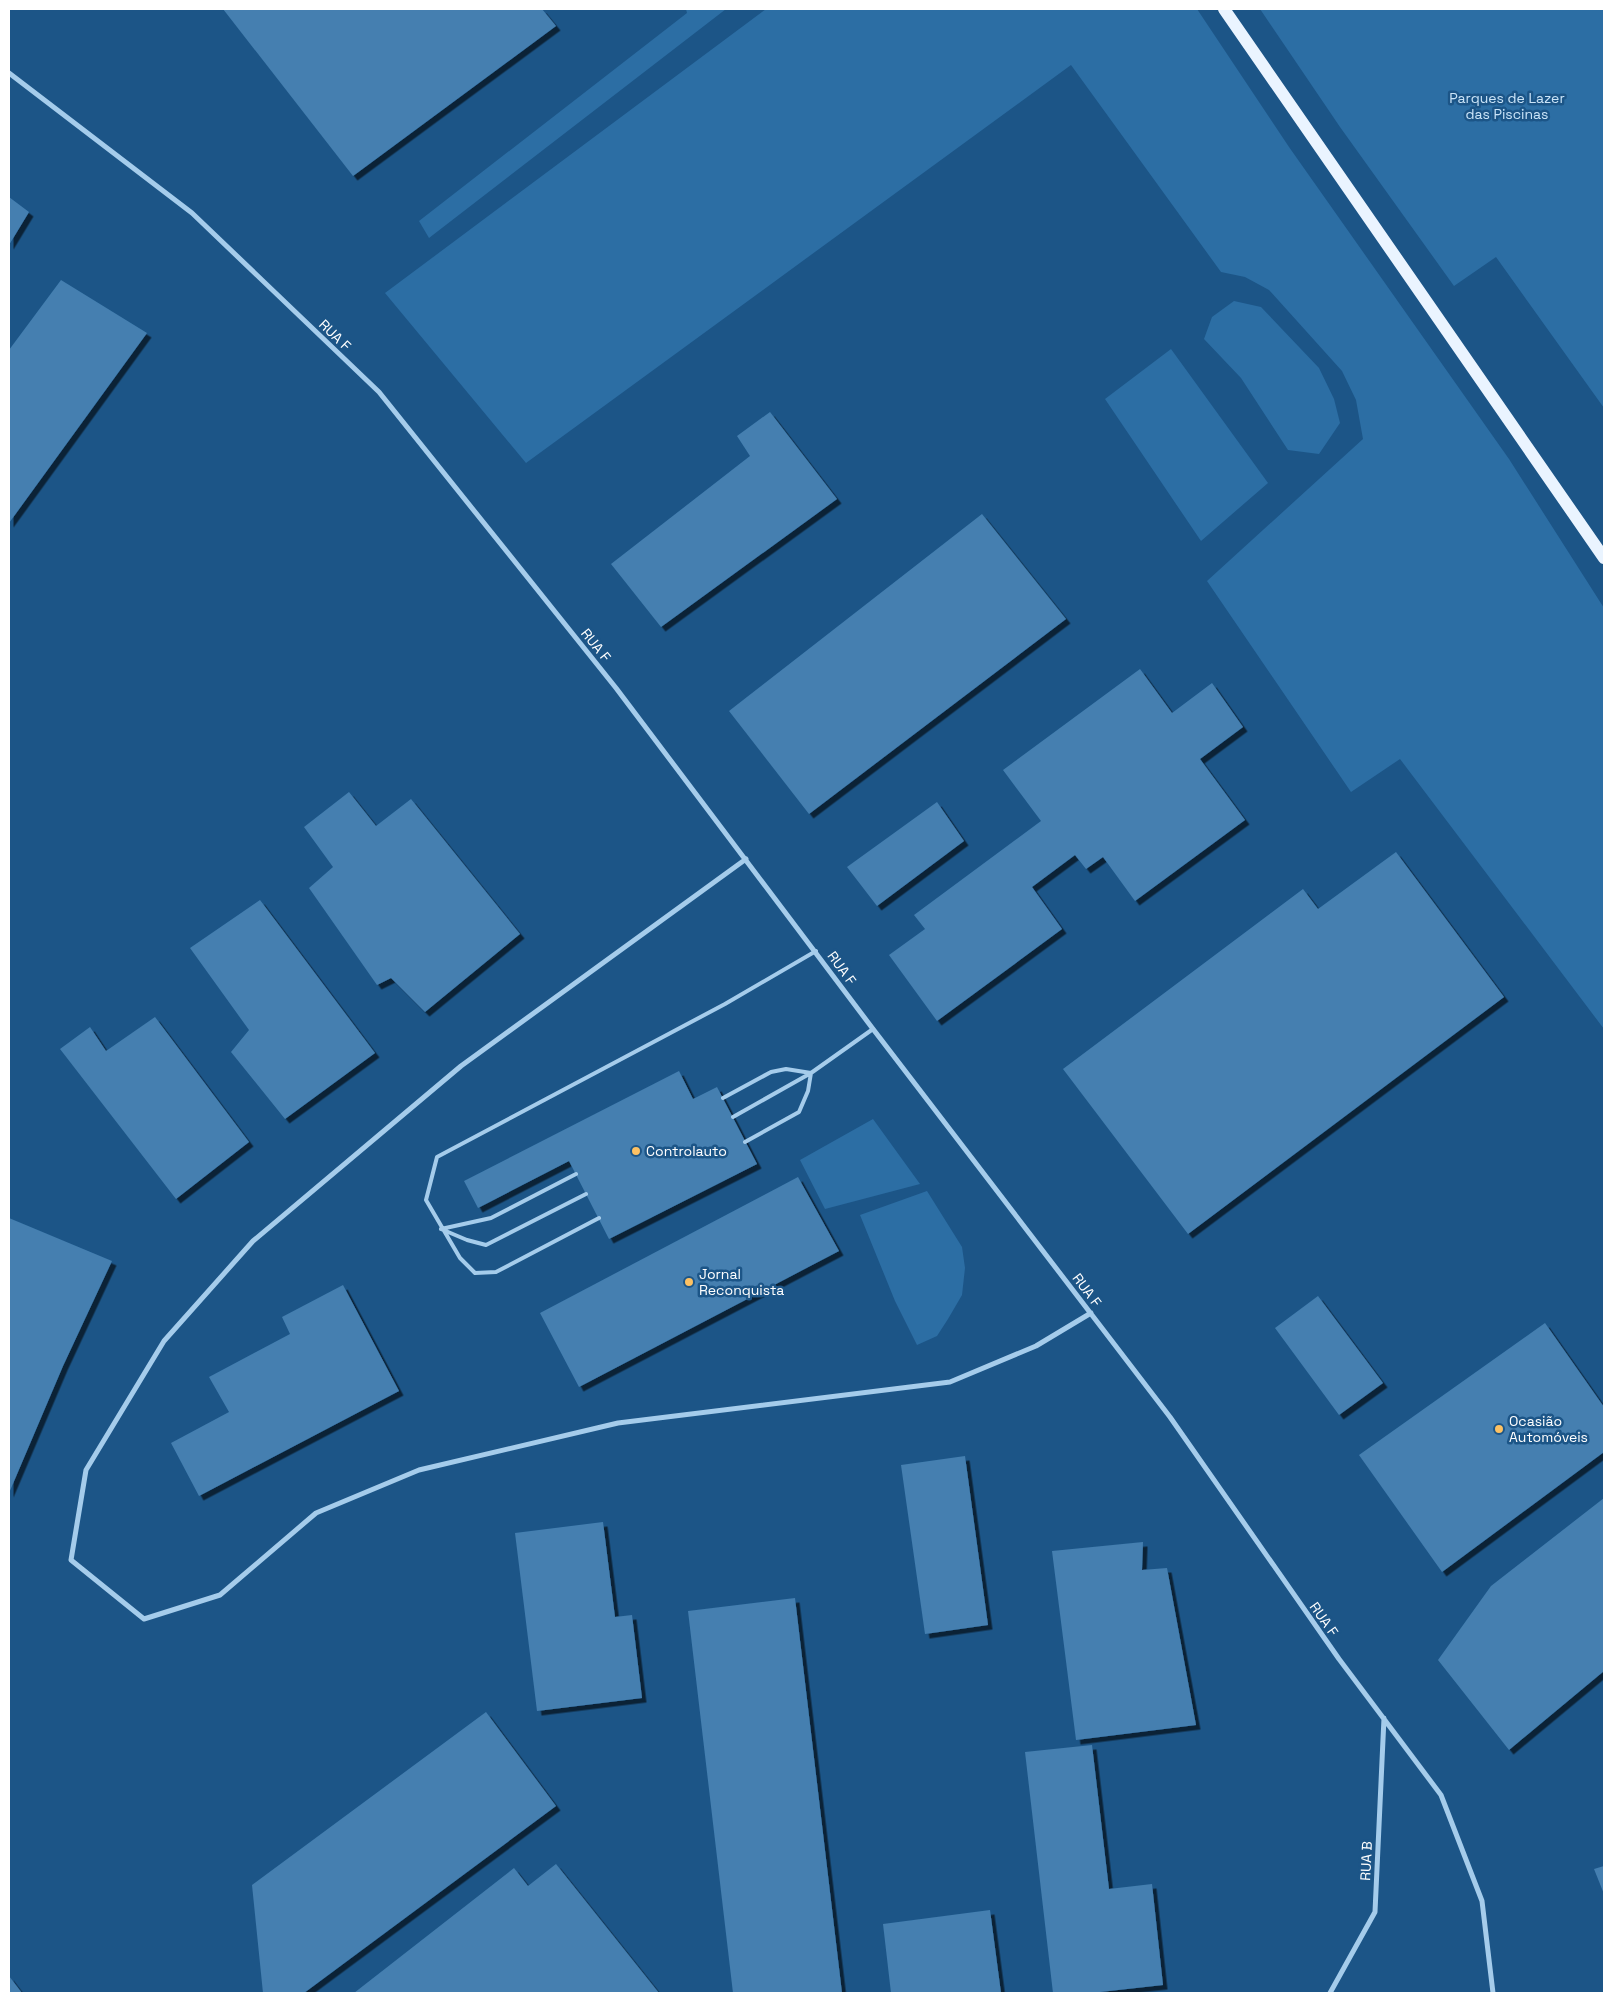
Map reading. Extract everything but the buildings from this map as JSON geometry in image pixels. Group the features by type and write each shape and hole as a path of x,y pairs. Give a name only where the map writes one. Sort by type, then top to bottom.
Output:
{"main road":[{"path":"1224,9 1604,558"}],"street":[{"name":"RUA F","path":"9,74 192,213 379,392 616,688 873,1029 1170,1417 1339,1660 1441,1795 1482,1901 1493,1993"},
{"path":"746,860 461,1066 253,1241 164,1340 86,1470 71,1560 144,1619 220,1595 316,1513 419,1470 618,1423 950,1382 1036,1346 1091,1313"},
{"name":"RUA B","path":"1330,1993 1375,1912 1384,1718"}],"lane":[{"path":"598,1218 496,1272 475,1273 460,1258 441,1229 426,1200 438,1157 716,1009 816,952"},
{"path":"733,1117 811,1074 873,1029"},
{"path":"723,1098 771,1072 786,1069 811,1074"},
{"path":"745,1142 800,1112 808,1091 811,1074"},
{"path":"441,1229 490,1218 576,1174"},
{"path":"441,1229 467,1240 486,1245 586,1194"}],"green space":[{"path":"686,9 726,9 429,238 419,221 687,13"},
{"path":"766,9 1197,9 1289,147 1509,459 1604,608 1604,1029 1400,759 1351,792 1207,581 1363,439 1356,400 1342,371 1269,290 1245,277 1221,272 1071,65 526,463 385,293"},
{"name":"Parques de Lazer das Piscinas","path":"1260,9 1604,9 1604,408 1496,257 1454,286 1340,127"},
{"path":"1234,301 1261,307 1319,368 1334,399 1340,423 1319,454 1288,450 1241,378 1204,339 1212,317"},
{"path":"1171,349 1268,483 1201,541 1105,399"},
{"path":"873,1119 920,1184 825,1209 800,1160"},
{"path":"927,1191 962,1247 965,1268 962,1295 948,1319 937,1336 917,1345 895,1301 860,1215"}],"place":[{"name":"Controlauto","path":"636,1151"},
{"name":"Jornal Reconquista","path":"689,1282"},
{"name":"Ocasião Automóveis","path":"1499,1429"}]}
